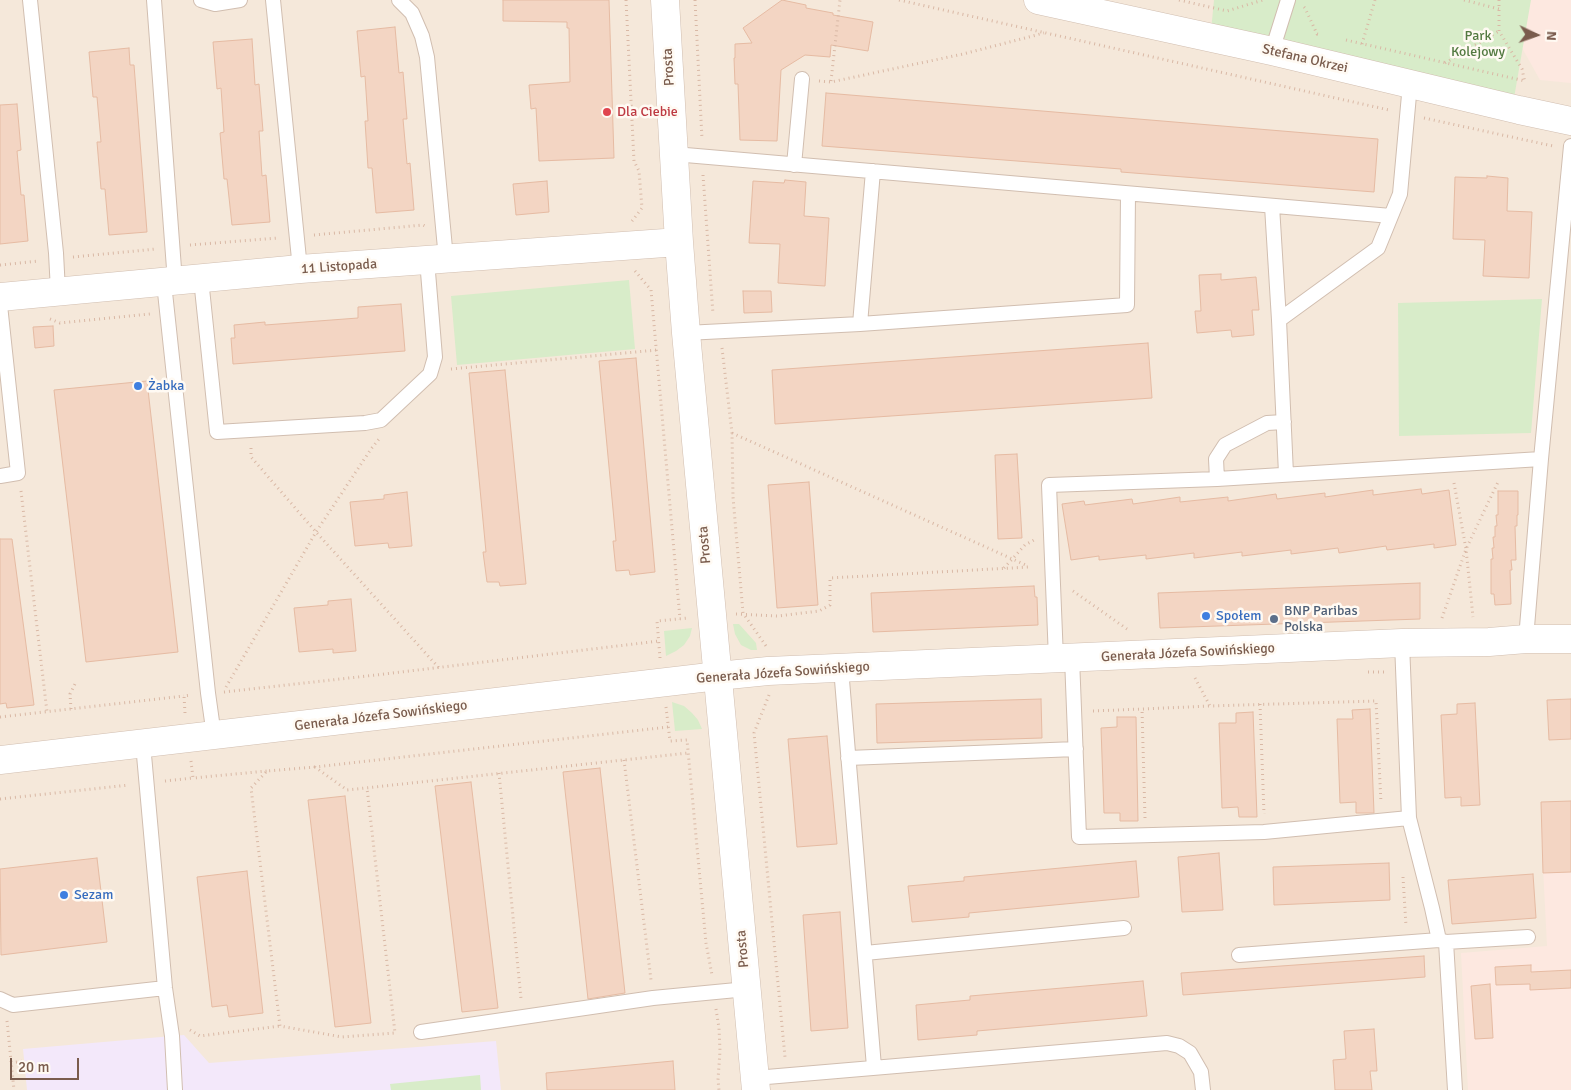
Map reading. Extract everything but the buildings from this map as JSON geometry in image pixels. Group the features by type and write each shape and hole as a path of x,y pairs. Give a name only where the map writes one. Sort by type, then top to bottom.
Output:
{"street":[{"name":"Prosta","path":"666,0 679,242 686,333 755,1084"},
{"name":"Stefana Okrzei","path":"1038,0 1272,50 1571,121"},
{"name":"11 Listopada","path":"0,297 300,269 439,252 679,242"},
{"name":"Generała Józefa Sowińskiego","path":"0,760 768,671 1402,643 1571,639"}],"lane":[{"path":"30,0 58,291"},
{"path":"154,0 172,247 170,282 208,693 214,736"},
{"path":"201,0 215,4 240,0"},
{"path":"272,0 300,269"},
{"path":"201,279 217,432 365,423 380,420 430,374 435,357 439,252 427,57 422,36 412,13 399,0"},
{"path":"1272,50 1287,2"},
{"path":"794,165 802,80"},
{"path":"1279,320 1378,248 1400,194 1410,84"},
{"path":"1526,639 1571,148"},
{"path":"674,154 1390,216"},
{"path":"860,324 873,172"},
{"path":"686,333 860,324 1127,305 1128,194"},
{"path":"1272,206 1286,474"},
{"path":"0,305 18,473 0,476"},
{"path":"1217,479 1216,459 1225,445 1267,423 1284,422"},
{"path":"1409,818 1264,832 1079,836 1074,712 1064,658 1053,578 1049,485 1217,479 1541,459"},
{"path":"1402,643 1409,818 1432,908 1443,941 1455,1090"},
{"path":"841,668 874,1067"},
{"path":"143,744 165,988 171,1030 175,1090"},
{"path":"848,758 1076,749"},
{"path":"865,953 1124,928"},
{"path":"1239,955 1406,943 1528,937"},
{"path":"3,1000 13,1005 165,988"},
{"path":"421,1032 654,998 747,989"},
{"path":"755,1084 874,1067 1167,1043 1179,1046 1190,1053 1201,1072 1203,1090"}],"path":[{"path":"626,0 634,161 639,171 641,188"},
{"path":"695,0 702,156 713,321"},
{"path":"831,82 840,0"},
{"path":"899,0 1408,114 1571,148"},
{"path":"1179,0 1227,11 1264,0"},
{"path":"1362,44 1375,0"},
{"path":"1464,0 1499,9"},
{"path":"1344,40 1525,81 1522,69 1499,30 1499,0"},
{"path":"1287,2 1305,8 1317,34 1326,36"},
{"path":"1445,63 1499,30"},
{"path":"802,80 831,82 963,54 1045,32"},
{"path":"0,265 172,247 423,225 432,232 439,252"},
{"path":"651,290 680,619"},
{"path":"722,348 732,433 732,497 743,613 766,644"},
{"path":"449,360 450,369 656,350"},
{"path":"249,430 251,457 439,668"},
{"path":"732,433 1053,578 1134,635"},
{"path":"223,692 316,532 381,437"},
{"path":"1440,623 1466,549 1508,461"},
{"path":"1450,465 1466,549 1474,621"},
{"path":"18,473 47,712"},
{"path":"1004,568 1025,545 1051,529"},
{"path":"743,613 778,616 820,611 830,605 830,578 1029,567"},
{"path":"1186,678 1196,678 1210,706"},
{"path":"71,709 70,694 76,682"},
{"path":"770,694 754,733 786,1061"},
{"path":"0,717 184,696"},
{"path":"1074,712 1376,701 1382,821"},
{"path":"1260,704 1264,832"},
{"path":"1142,709 1146,835"},
{"path":"280,1026 251,788 267,771 668,727"},
{"path":"687,740 706,943 712,972 719,1028 719,1090"},
{"path":"315,767 347,790 688,753"},
{"path":"624,760 654,998"},
{"path":"499,773 523,1017"},
{"path":"0,799 193,778"},
{"path":"171,1030 188,1029 200,1036 280,1026 342,1037 395,1033 368,788"},
{"path":"1403,876 1406,943"},
{"path":"3,1000 14,1090"},
{"path":"11,1063 24,1061"}],"shaded area":[{"path":"0,0 1571,0 1571,1090 0,1090"},
{"path":"1511,0 1571,0 1571,83 1540,80 1512,30"},
{"path":"1571,825 1571,1090 1468,1090 1461,953 1547,946 1541,827"},
{"path":"184,1035 209,1063 496,1041 501,1090 27,1090 23,1049"}],"green space":[{"name":"Park Kolejowy","path":"1214,0 1531,0 1514,98 1211,31"},
{"path":"629,280 635,349 457,365 451,296"},
{"path":"1542,299 1531,433 1399,436 1398,303"},
{"path":"733,624 739,624 756,643 757,650 751,650 741,645 735,634"},
{"path":"692,628 690,636 684,645 666,656 664,631"},
{"path":"672,702 684,706 692,713 702,729 675,731"},
{"path":"480,1075 481,1090 391,1090 390,1084"}],"place":[{"name":"Dla Ciebie","path":"607,112"},
{"name":"Żabka","path":"138,386"},
{"name":"Społem","path":"1206,616"},
{"name":"BNP Paribas Polska","path":"1274,619"},
{"name":"Sezam","path":"64,895"}]}
